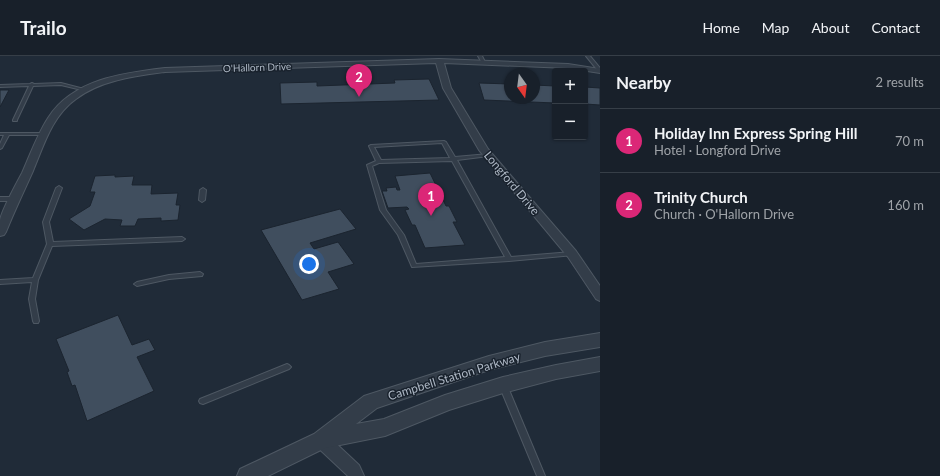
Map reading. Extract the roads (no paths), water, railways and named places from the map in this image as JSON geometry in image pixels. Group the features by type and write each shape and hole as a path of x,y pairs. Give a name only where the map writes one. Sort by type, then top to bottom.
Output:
{"street":[{"name":"O'Hallorn Drive","path":"0,232 44,134 54,118 64,104 86,90 105,81 136,73 165,70 482,59 568,66 600,71"},
{"name":"Longford Drive","path":"439,61 447,88 484,150 572,254 600,296"},
{"name":"Campbell Station Parkway","path":"247,476 321,440 371,402 489,363 545,349 600,340"},
{"name":"Campbell Station Parkway","path":"321,440 385,427 446,403 503,385 556,372 600,364"},
{"path":"321,440 353,470 356,476"}],"lane":[{"path":"588,56 600,71"},
{"path":"15,120 32,84"},
{"path":"0,86 61,84 86,90"},
{"path":"0,134 44,134"},
{"path":"0,148 7,135"},
{"path":"378,162 371,146 444,142 509,259"},
{"path":"489,155 454,159 378,162 369,165 382,210 401,235 414,266 572,254"},
{"path":"36,320 32,299 34,280 50,244 46,222 59,188"},
{"path":"202,200 203,190"},
{"path":"0,199 15,199"},
{"path":"50,244 182,239"},
{"path":"137,284 168,277 200,274"},
{"path":"0,282 34,280"},
{"path":"203,401 287,367"},
{"path":"503,385 541,476"}],"place":[{"name":"Trinity Church","path":"359,97"},
{"name":"Holiday Inn Express Spring Hill","path":"431,216"}]}
